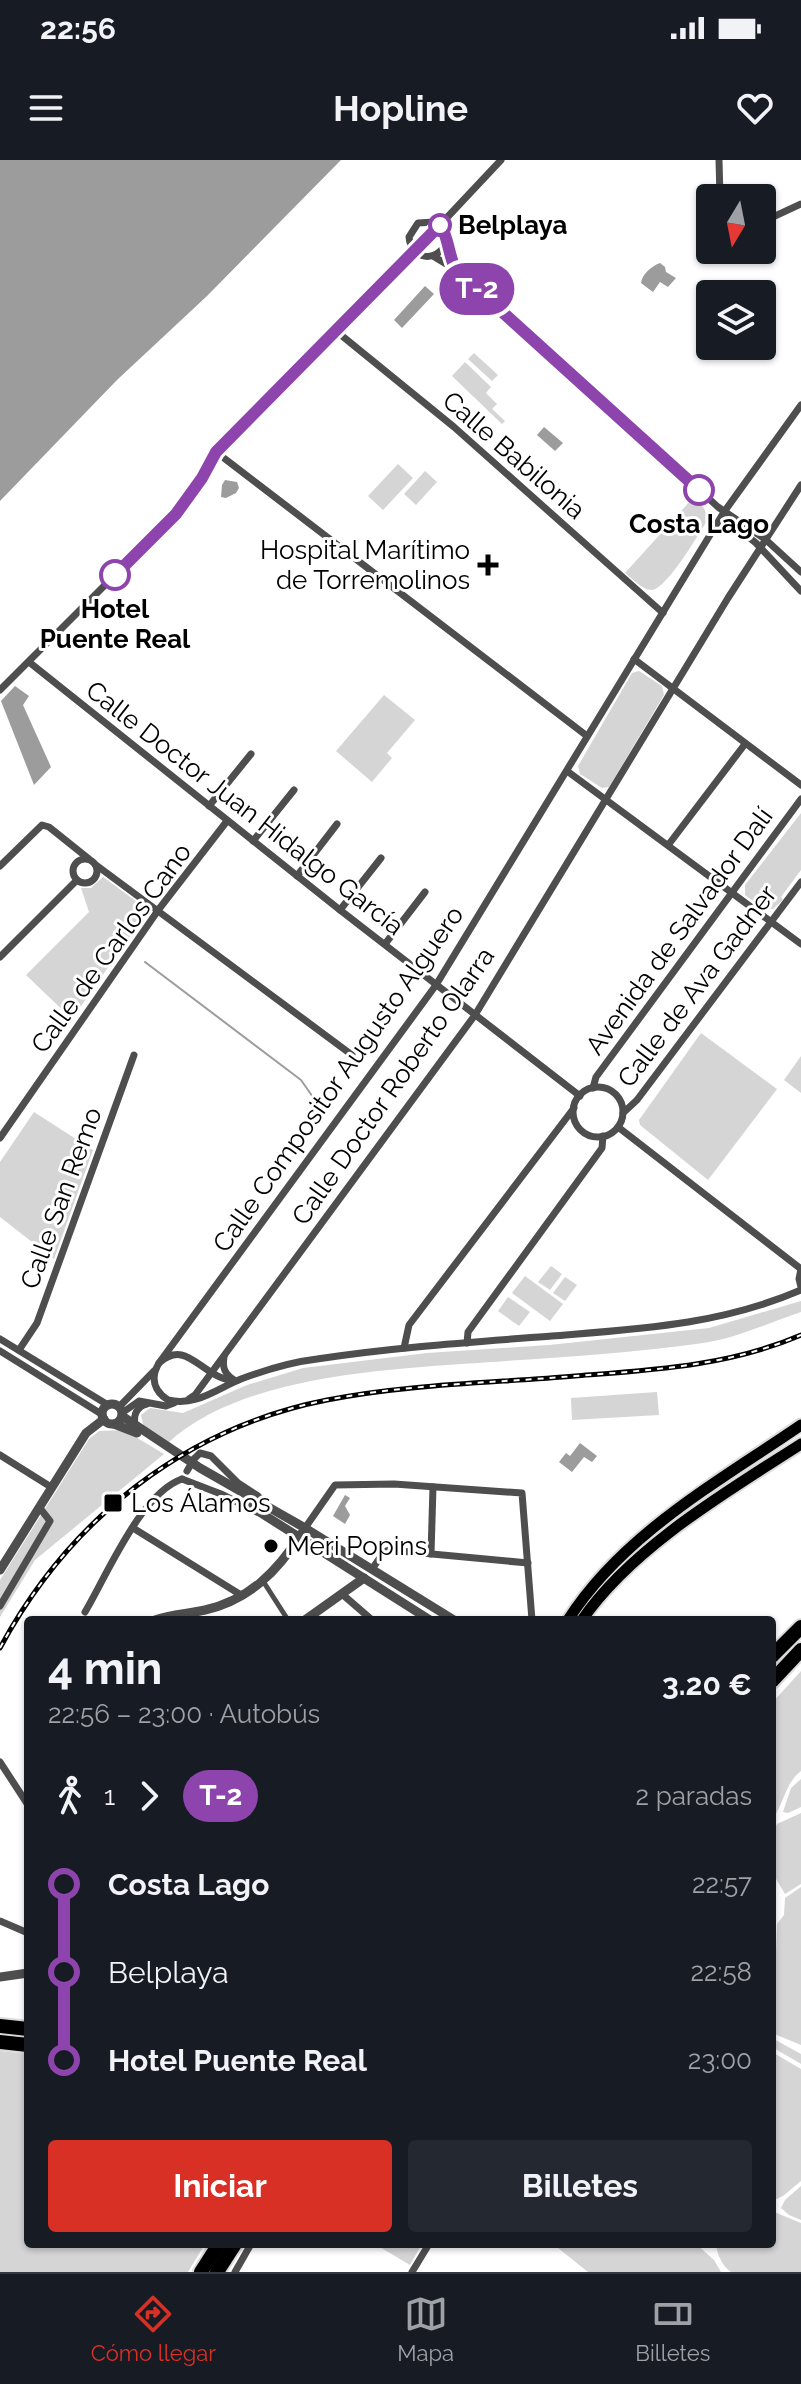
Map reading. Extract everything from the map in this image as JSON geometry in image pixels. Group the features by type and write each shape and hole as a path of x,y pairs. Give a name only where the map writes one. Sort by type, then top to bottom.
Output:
{"highway":[{"path":"776,1652 801,1627"},
{"path":"776,1677 801,1650"},
{"path":"0,2023 24,2020"},
{"path":"0,2023 24,2028"},
{"path":"0,2042 24,2045"},
{"path":"201,2272 216,2248"},
{"path":"217,2272 241,2248"}],"main road":[{"path":"571,1616 604,1570 645,1534 801,1425"},
{"path":"585,1616 613,1583 670,1534 801,1444"}],"street":[{"path":"0,690 176,514 216,452 501,160"},
{"path":"719,160 720,184"},
{"path":"776,216 801,204"},
{"path":"456,270 440,225 430,220 414,226 409,237 411,248 421,256 433,256 456,270 724,512 765,539 801,572"},
{"path":"433,256 446,243"},
{"name":"Calle Babilonia","path":"336,331 454,427 663,613"},
{"name":"Calle Compositor Augusto Alguero","path":"113,1414 157,1366 436,985 724,512 801,405"},
{"path":"216,452 587,736"},
{"name":"Calle Doctor Roberto Olarra","path":"200,1387 475,1015 751,561 801,485"},
{"path":"724,512 726,519 760,547 801,591"},
{"path":"751,561 760,560 775,565"},
{"path":"634,659 801,785"},
{"name":"Calle Doctor Juan Hidalgo García","path":"29,662 580,1096"},
{"path":"669,844 745,744"},
{"path":"209,806 251,754"},
{"path":"567,771 801,944"},
{"path":"253,841 294,790"},
{"name":"Avenida de Salvador Dalí","path":"593,1088 596,1077 801,799"},
{"name":"Calle de Carlos Cano","path":"0,1138 159,909 227,821"},
{"path":"297,876 337,824"},
{"path":"0,866 39,827 49,827 352,1055"},
{"path":"340,910 381,858"},
{"path":"89,859 81,859 75,864 73,871 77,880 84,883 92,881 97,876 96,865"},
{"path":"0,957 77,880"},
{"name":"Calle de Ava Gadner","path":"623,1113 637,1100 801,882"},
{"path":"385,944 425,892"},
{"name":"Calle San Remo","path":"19,1350 37,1323 134,1055"},
{"path":"404,1348 409,1325 580,1096 593,1088 607,1089 619,1098 623,1113 618,1127 603,1136 581,1130 576,1124 574,1108"},
{"path":"0,1570 4,1554 39,1507 86,1433 139,1401 166,1406 189,1399 199,1400 236,1381 313,1359 708,1321 756,1308 801,1288 801,1269 618,1127"},
{"path":"467,1343 468,1332 602,1148 603,1136"},
{"path":"0,1339 136,1432 263,1509"},
{"path":"0,1351 136,1427 263,1509 299,1538 423,1616"},
{"path":"176,1402 161,1396 156,1388 157,1366 175,1354 187,1355 210,1374 236,1381"},
{"path":"224,1355 223,1365 227,1374 236,1381"},
{"path":"189,1399 200,1387 200,1367"},
{"path":"136,1427 134,1416 138,1408 153,1403"},
{"path":"182,1479 200,1453 211,1456 238,1483 258,1496 263,1509"},
{"path":"0,1455 51,1487"},
{"path":"85,1612 142,1513 169,1483 182,1479 305,1528 448,1616"},
{"path":"173,1616 226,1604 263,1581 278,1568 335,1485 394,1484 522,1493 532,1616"},
{"path":"431,1554 433,1487"},
{"path":"0,1606 50,1521 39,1507"},
{"path":"133,1528 241,1595"},
{"path":"311,1616 362,1579 389,1550 528,1563"},
{"path":"263,1581 285,1616"},
{"path":"342,1594 367,1616"},
{"path":"0,1762 24,1799"},
{"path":"0,1921 24,1931"},
{"path":"0,1977 24,1974"},
{"path":"235,2272 243,2248"},
{"path":"412,2272 427,2248"}],"shaded area":[{"path":"0,160 341,160 207,296 117,380 0,501"},
{"path":"660,263 666,272 676,278 668,287 660,282 653,292 641,283 648,271"},
{"path":"425,286 434,294 402,328 394,320"},
{"path":"474,353 498,375 492,381 468,359"},
{"path":"465,362 491,387 486,393 497,404 492,409 505,421 502,424 452,376"},
{"path":"544,427 563,443 555,451 537,435"},
{"path":"398,464 413,478 383,510 368,496"},
{"path":"425,471 437,482 416,505 404,494"},
{"path":"225,480 237,482 239,488 226,498 221,497"},
{"path":"693,498 704,508 708,519 683,559 658,587 652,590 638,584 625,573"},
{"path":"639,671 662,686 664,695 609,787 602,788 580,774 578,766 632,673"},
{"path":"15,686 29,696 23,705 51,767 34,785 1,701"},
{"path":"384,695 415,720 387,753 392,758 372,782 336,751"},
{"path":"801,813 801,870 781,897 783,900 773,909 764,909 745,895 745,885"},
{"path":"103,877 148,910 72,1019 26,975 89,912 81,888 91,888"},
{"path":"701,1033 777,1089 708,1180 640,1125 639,1120"},
{"path":"801,1056 801,1093 784,1080"},
{"path":"34,1112 93,1150 54,1259 0,1217 0,1162"},
{"path":"551,1266 562,1274 550,1290 538,1282"},
{"path":"525,1276 563,1304 550,1321 512,1293"},
{"path":"565,1277 577,1285 565,1301 553,1293"},
{"path":"508,1297 530,1312 519,1326 498,1311"},
{"path":"801,1301 801,1312 740,1334 703,1343 410,1368 321,1379 236,1402 199,1420 168,1443 144,1428 141,1415 150,1408 183,1413 247,1385 303,1368 427,1353 549,1345 709,1328"},
{"path":"657,1392 659,1415 572,1420 571,1398"},
{"path":"124,1430 164,1454 35,1560 0,1617 0,1580 89,1439 99,1431"},
{"path":"580,1443 597,1456 592,1462 584,1457 572,1472 559,1462 566,1453 570,1456"},
{"path":"345,1495 350,1498 345,1506 350,1515 345,1524 333,1516"},
{"path":"801,1671 801,1771 791,1781 776,1813 776,1699"},
{"path":"801,1779 801,1807 783,1812 791,1788"},
{"path":"801,1813 801,1884 785,1894 776,1879 777,1824"},
{"path":"801,1887 801,2045 776,2035 777,1924 784,1915 785,1898"},
{"path":"776,2040 801,2054 801,2064 776,2049"},
{"path":"0,2051 24,2054 24,2248 203,2248 188,2272 0,2272"},
{"path":"776,2054 801,2069 801,2181 776,2199"},
{"path":"801,2186 801,2220 781,2208 785,2200"},
{"path":"776,2213 801,2223 801,2272 731,2272 720,2260 717,2248 776,2248"},
{"path":"381,2248 420,2248 410,2265"},
{"path":"558,2248 700,2248 714,2260 721,2272 588,2272"}],"waterway":[{"path":"145,962 301,1080 324,1113"}],"railway":[{"path":"0,1648 28,1602 60,1559 96,1521 136,1486 179,1457 225,1433 275,1413 327,1400 419,1387 690,1365 746,1354 801,1335"}],"bus line":[{"name":"T-2","path":"115,575 176,514 216,452 440,225 456,270 699,490"}],"place":[{"name":"Belplaya","path":"440,225"},
{"name":"Costa Lago","path":"699,490"},
{"name":"Hospital Marítimo de Torremolinos","path":"488,565"},
{"name":"Hotel Puente Real","path":"115,575"},
{"name":"Los Álamos","path":"113,1503"},
{"name":"Meri Popins","path":"271,1546"}]}
